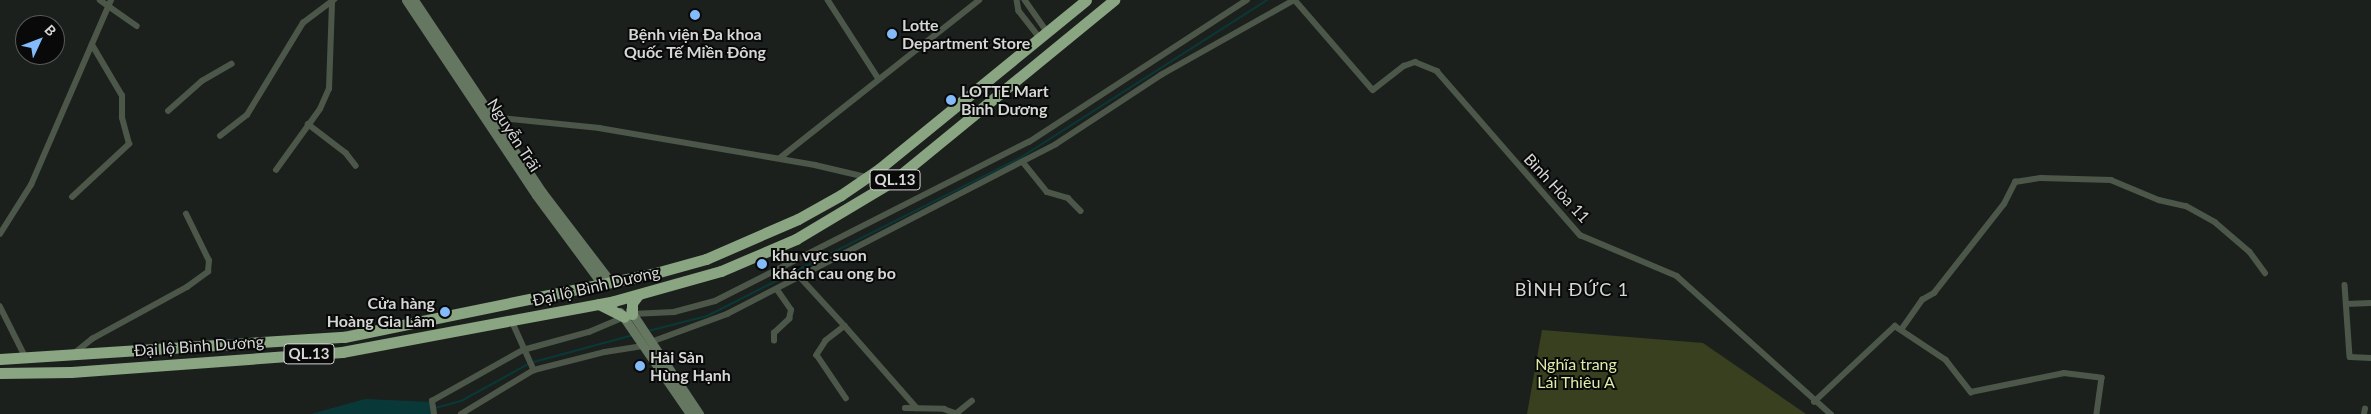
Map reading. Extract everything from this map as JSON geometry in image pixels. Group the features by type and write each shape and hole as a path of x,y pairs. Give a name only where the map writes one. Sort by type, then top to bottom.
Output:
{"highway":[{"name":"Đại lộ Bình Dương","path":"0,359 71,357 344,337 673,269 732,249 798,220 866,178 1086,0"},
{"name":"Đại lộ Bình Dương","path":"0,373 71,372 342,352 618,300 721,271 796,240 852,209 893,181 1114,0"},
{"path":"606,282 618,300"},
{"path":"598,304 628,316 632,303 638,295"},
{"path":"71,357 71,372"}],"main road":[{"name":"Nguyễn Trãi","path":"406,0 420,14"},
{"name":"Nguyễn Trãi","path":"414,0 420,14 488,116 606,282"},
{"path":"618,300 647,344 699,414"},
{"path":"647,344 690,414"}],"street":[{"path":"100,0 110,2 137,26"},
{"path":"828,0 880,80"},
{"path":"780,158 979,0"},
{"path":"1017,0 1019,11 1044,35"},
{"path":"1025,0 1044,35"},
{"path":"434,414 432,401 523,350 589,332 628,316 674,312 715,301 1029,142 1247,0"},
{"path":"461,414 534,370 605,352 647,344 727,314 801,278 1056,144 1161,75 1295,0"},
{"name":"Bình Hòa 11","path":"1295,0 1372,90 1404,66 1415,62 1437,71 1537,189 1580,235 1677,276 1814,402 1831,414"},
{"path":"220,136 247,114 304,23 322,2 333,1 332,76 326,99 276,170"},
{"path":"0,234 31,185 110,2"},
{"path":"72,197 129,144 122,118 122,96 92,46"},
{"path":"168,111 202,81 231,64"},
{"path":"488,116 591,127 780,158 866,178"},
{"path":"308,124 346,153 356,166"},
{"path":"1023,162 1047,192 1068,198 1081,211"},
{"path":"1901,330 1922,300 1934,293 2004,204 2015,182 2024,180 2088,177 2111,180 2159,200 2186,206 2215,222 2250,252 2265,273"},
{"path":"71,357 92,339 187,287 208,272 209,261 186,214"},
{"path":"801,278 917,408"},
{"path":"2345,285 2350,357 2371,358"},
{"path":"774,341 774,334 788,319 790,310 776,290"},
{"path":"2346,304 2371,304"},
{"path":"0,306 26,358"},
{"path":"512,321 523,350 534,370"},
{"path":"845,326 826,341 817,356 846,398"},
{"path":"1814,402 1894,326 1946,360 1971,392 2064,373 2102,378 2096,414"},
{"path":"905,408 958,413 972,401"}],"green space":[{"name":"Nghĩa trang Lái Thiêu A","path":"1542,330 1703,343 1806,414 1527,414"}],"water":[{"path":"365,399 432,402 435,414 311,414"}],"waterway":[{"path":"648,331 707,316 1020,158 1267,0"},
{"path":"435,408 461,401 530,363 633,335"}],"place":[{"name":"Bệnh viện Đa khoa Quốc Tế Miền Đông","path":"695,15"},
{"name":"Lotte Department Store","path":"892,34"},
{"name":"LOTTE Mart Bình Dương","path":"951,100"},
{"name":"khu vực suon khách cau ong bo","path":"762,264"},
{"name":"Cửa hàng Hoàng Gia Lâm","path":"445,312"},
{"name":"Hải Sản Hùng Hạnh","path":"640,366"}],"district":[{"name":"BÌNH ĐỨC 1","path":"1572,289"}]}
